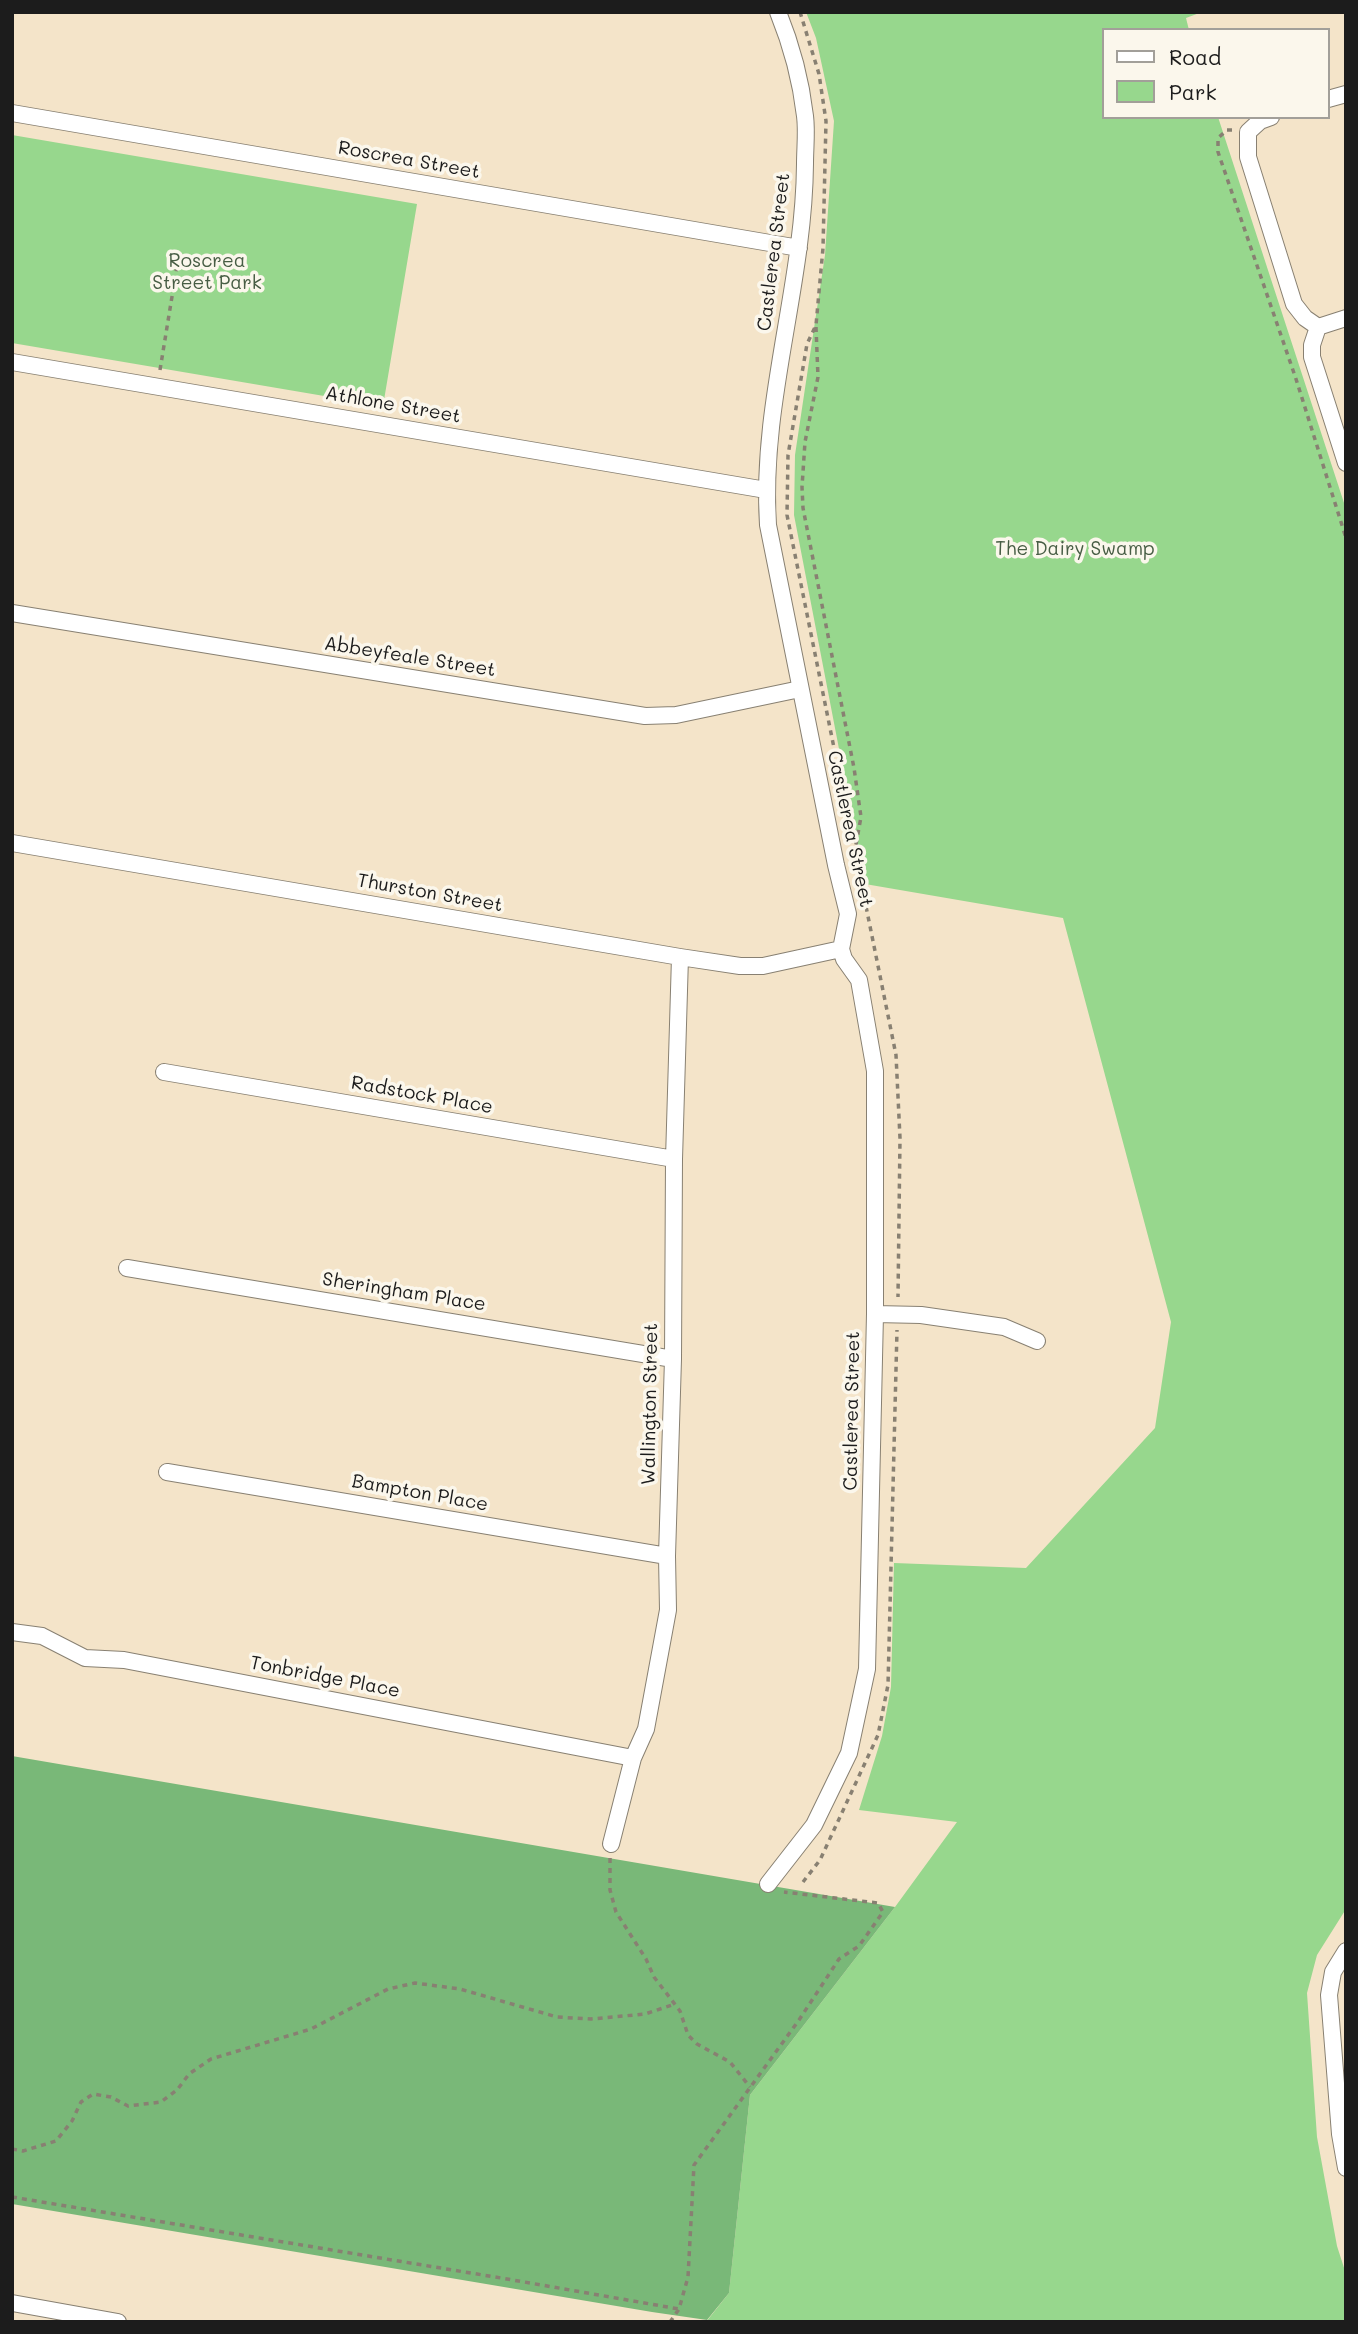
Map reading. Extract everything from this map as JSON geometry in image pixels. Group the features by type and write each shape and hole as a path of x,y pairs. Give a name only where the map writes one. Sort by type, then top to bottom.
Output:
{"street":[{"name":"Castlerea Street","path":"768,1884 814,1825 849,1753 867,1669 875,1314 875,1071 859,980 841,950 848,921 848,906 836,865 768,525 766,490 769,434 799,248 805,192 806,117 793,57 778,12"},
{"name":"Roscrea Street","path":"12,113 799,248"},
{"path":"1266,119 1248,132 1248,156 1294,304 1305,318 1318,327"},
{"path":"1318,327 1346,318"},
{"path":"1318,327 1312,345 1312,356 1346,463"},
{"name":"Athlone Street","path":"12,362 766,490"},
{"name":"Abbeyfeale Street","path":"12,612 645,716 676,715 800,689"},
{"name":"Thurston Street","path":"12,843 740,966 763,966 841,950"},
{"name":"Wallington Street","path":"611,1844 632,1758 646,1729 668,1610 674,1159 680,957"},
{"name":"Radstock Place","path":"164,1072 674,1159"},
{"name":"Sheringham Place","path":"127,1268 673,1359"},
{"path":"875,1314 921,1315 1004,1326 1037,1341"},
{"name":"Bampton Place","path":"167,1472 667,1556"},
{"name":"Tonbridge Place","path":"12,1632 42,1636 85,1658 124,1660 632,1758"},
{"path":"1346,1951 1333,1972 1329,1995 1340,2134 1346,2168"},
{"path":"12,2303 118,2322"}],"path":[{"path":"800,12 819,74 826,121 823,248 816,325 818,377 805,442 803,508 854,768 861,817 855,852"},
{"path":"1248,132 1227,130 1218,138 1218,152 1296,379 1346,538"},
{"path":"159,372 177,266"},
{"path":"816,325 807,344 788,454 788,515 874,945"},
{"path":"611,1844 609,1875 617,1912 654,1977 680,2011 688,2035 697,2044 730,2062 750,2087"},
{"path":"670,2322 679,2309 688,2277 694,2165 799,2020 839,1959 859,1946 883,1913 878,1903 771,1890 768,1884"},
{"path":"12,2149 23,2151 56,2141 72,2121 80,2102 93,2094 111,2097 128,2106 161,2102 177,2090 189,2074 211,2059 312,2029 388,1989 415,1983 460,1989 557,2017 604,2018 645,2014 675,2004"},
{"path":"12,2197 679,2309"}],"green space":[{"name":"The Dairy Swamp","path":"806,12 1202,12 1186,18 1188,28 1102,28 1102,119 1219,119 1346,509 1346,1909 1317,1955 1307,1993 1317,2137 1337,2246 1346,2274 1346,2322 706,2322 729,2293 750,2095 957,1822 859,1810 882,1736 891,1687 894,1563 1026,1568 1155,1428 1171,1322 1063,918 865,884 794,515 795,455 825,255 834,121 816,38"},
{"name":"Roscrea Street Park","path":"12,135 417,204 383,406 12,343"},
{"path":"12,1756 895,1907 750,2095 729,2293 707,2320 12,2204"}]}
